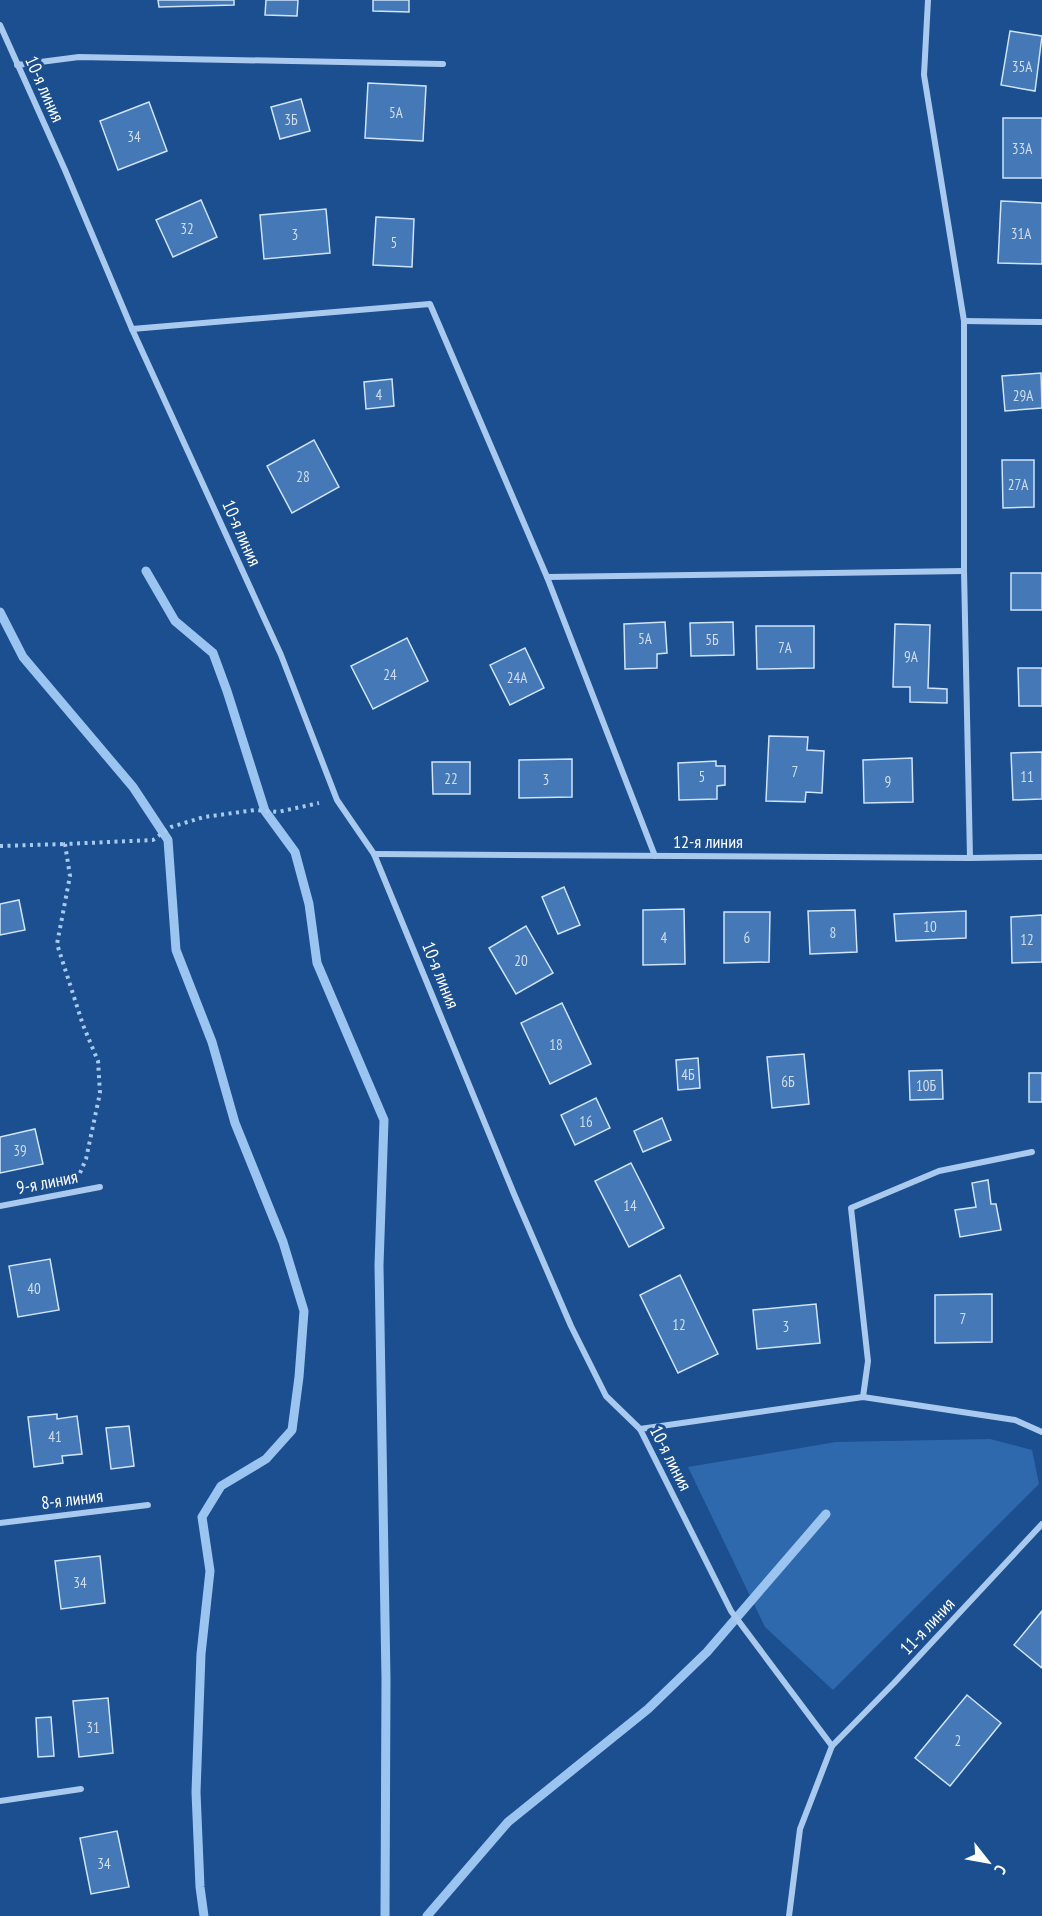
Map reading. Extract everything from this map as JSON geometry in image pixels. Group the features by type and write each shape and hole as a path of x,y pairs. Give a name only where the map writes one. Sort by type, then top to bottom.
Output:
{"street":[{"path":"928,0 924,75 964,321 964,571 970,858"},
{"name":"10-я линия","path":"0,25 65,170 132,329 281,655 337,800 374,854 514,1194 572,1326 606,1396 640,1429 731,1611 832,1746"},
{"path":"17,65 79,57 443,64"},
{"path":"132,329 430,304 547,577 656,855"},
{"path":"964,321 1042,322"},
{"path":"547,577 964,571"},
{"name":"12-я линия","path":"374,854 1042,857"},
{"path":"863,1397 868,1361 851,1208 939,1171 1032,1152"},
{"name":"9-я линия","path":"0,1206 100,1187"},
{"path":"640,1429 863,1397 1015,1420 1042,1432"},
{"name":"8-я линия","path":"0,1523 148,1505"},
{"name":"11-я линия","path":"832,1746 1042,1524"},
{"path":"789,1916 800,1829 832,1746"},
{"path":"0,1801 81,1789"}],"path":[{"path":"0,846 153,840 171,827 204,817 255,810 278,812 337,800"},
{"path":"65,844 70,876 57,944 83,1025 98,1061 100,1093 86,1160 71,1192"}],"shaded area":[{"path":"990,1439 1032,1450 1039,1484 833,1690 765,1627 688,1467 836,1442"}],"building":[{"path":"158,0 234,0 234,5 159,7"},
{"path":"266,0 298,0 297,16 265,15"},
{"path":"373,0 409,0 409,12 373,11"},
{"path":"1010,31 1042,36 1035,91 1001,85"},
{"path":"368,83 426,86 423,141 365,138"},
{"path":"301,99 310,131 280,139 271,107"},
{"path":"149,102 167,151 118,170 100,121"},
{"path":"1003,118 1042,118 1042,178 1003,178"},
{"path":"201,200 217,237 173,257 156,220"},
{"path":"1001,201 1042,203 1042,264 998,263"},
{"path":"326,209 330,253 264,259 260,215"},
{"path":"376,217 414,219 412,267 373,265"},
{"path":"1041,373 1042,408 1005,411 1002,376"},
{"path":"392,379 394,406 366,409 364,382"},
{"path":"314,440 339,487 292,513 267,466"},
{"path":"1002,460 1034,460 1034,507 1003,508"},
{"path":"1011,573 1042,573 1042,610 1011,610"},
{"path":"665,622 667,653 657,654 657,668 625,669 624,624"},
{"path":"733,622 734,655 691,656 690,623"},
{"path":"895,624 930,625 928,688 947,689 947,703 910,702 910,687 893,687"},
{"path":"756,626 814,626 814,668 757,669"},
{"path":"407,638 428,681 373,709 351,666"},
{"path":"525,648 544,688 510,705 490,665"},
{"path":"1018,668 1042,668 1042,706 1019,706"},
{"path":"769,736 808,737 807,750 824,751 822,793 806,792 805,802 766,801"},
{"path":"1042,752 1042,799 1013,800 1011,753"},
{"path":"912,758 913,802 864,803 863,760"},
{"path":"572,759 572,797 519,798 519,760"},
{"path":"716,761 716,766 725,766 725,785 717,786 717,799 679,800 678,763"},
{"path":"432,762 470,762 470,794 433,794"},
{"path":"564,887 580,925 558,934 542,897"},
{"path":"19,900 25,930 0,935 0,904"},
{"path":"684,909 685,964 643,965 643,910"},
{"path":"855,910 857,952 810,954 808,911"},
{"path":"966,911 966,938 896,941 894,914"},
{"path":"724,912 770,912 769,962 724,963"},
{"path":"1042,915 1042,962 1012,963 1011,917"},
{"path":"526,926 553,973 516,994 489,948"},
{"path":"562,1003 591,1064 550,1084 521,1023"},
{"path":"804,1054 809,1104 772,1108 767,1057"},
{"path":"698,1058 700,1088 678,1090 676,1060"},
{"path":"942,1070 943,1099 910,1100 909,1071"},
{"path":"1029,1073 1042,1073 1042,1102 1029,1102"},
{"path":"596,1098 610,1128 575,1145 561,1115"},
{"path":"662,1118 671,1140 643,1152 634,1131"},
{"path":"35,1129 43,1164 0,1173 0,1137"},
{"path":"631,1163 664,1228 629,1247 595,1181"},
{"path":"988,1180 991,1204 996,1204 1001,1230 960,1237 955,1210 976,1207 972,1183"},
{"path":"50,1259 59,1310 18,1317 9,1266"},
{"path":"680,1275 718,1354 678,1373 640,1295"},
{"path":"992,1294 992,1342 935,1343 935,1295"},
{"path":"816,1304 820,1343 757,1349 753,1310"},
{"path":"57,1414 57,1419 77,1416 82,1454 62,1456 63,1463 34,1467 28,1417"},
{"path":"129,1426 134,1466 111,1469 106,1428"},
{"path":"100,1556 105,1603 61,1609 55,1561"},
{"path":"1042,1611 1042,1668 1014,1645"},
{"path":"967,1695 1001,1723 950,1786 915,1758"},
{"path":"108,1698 113,1753 79,1757 73,1701"},
{"path":"51,1717 54,1756 38,1757 36,1718"},
{"path":"117,1831 129,1887 91,1894 80,1838"}],"waterway":[{"path":"146,571 175,621 213,653 265,811 295,852 309,904 317,963 384,1120 379,1265 386,1679 385,1916"},
{"path":"0,612 23,657 133,787 168,840 176,950 212,1042 235,1123 283,1242 304,1311 292,1430 266,1459 221,1486 202,1517 210,1571 201,1654 196,1792 200,1887 204,1916"},
{"path":"427,1916 508,1822 648,1709 707,1652 826,1514"}]}
